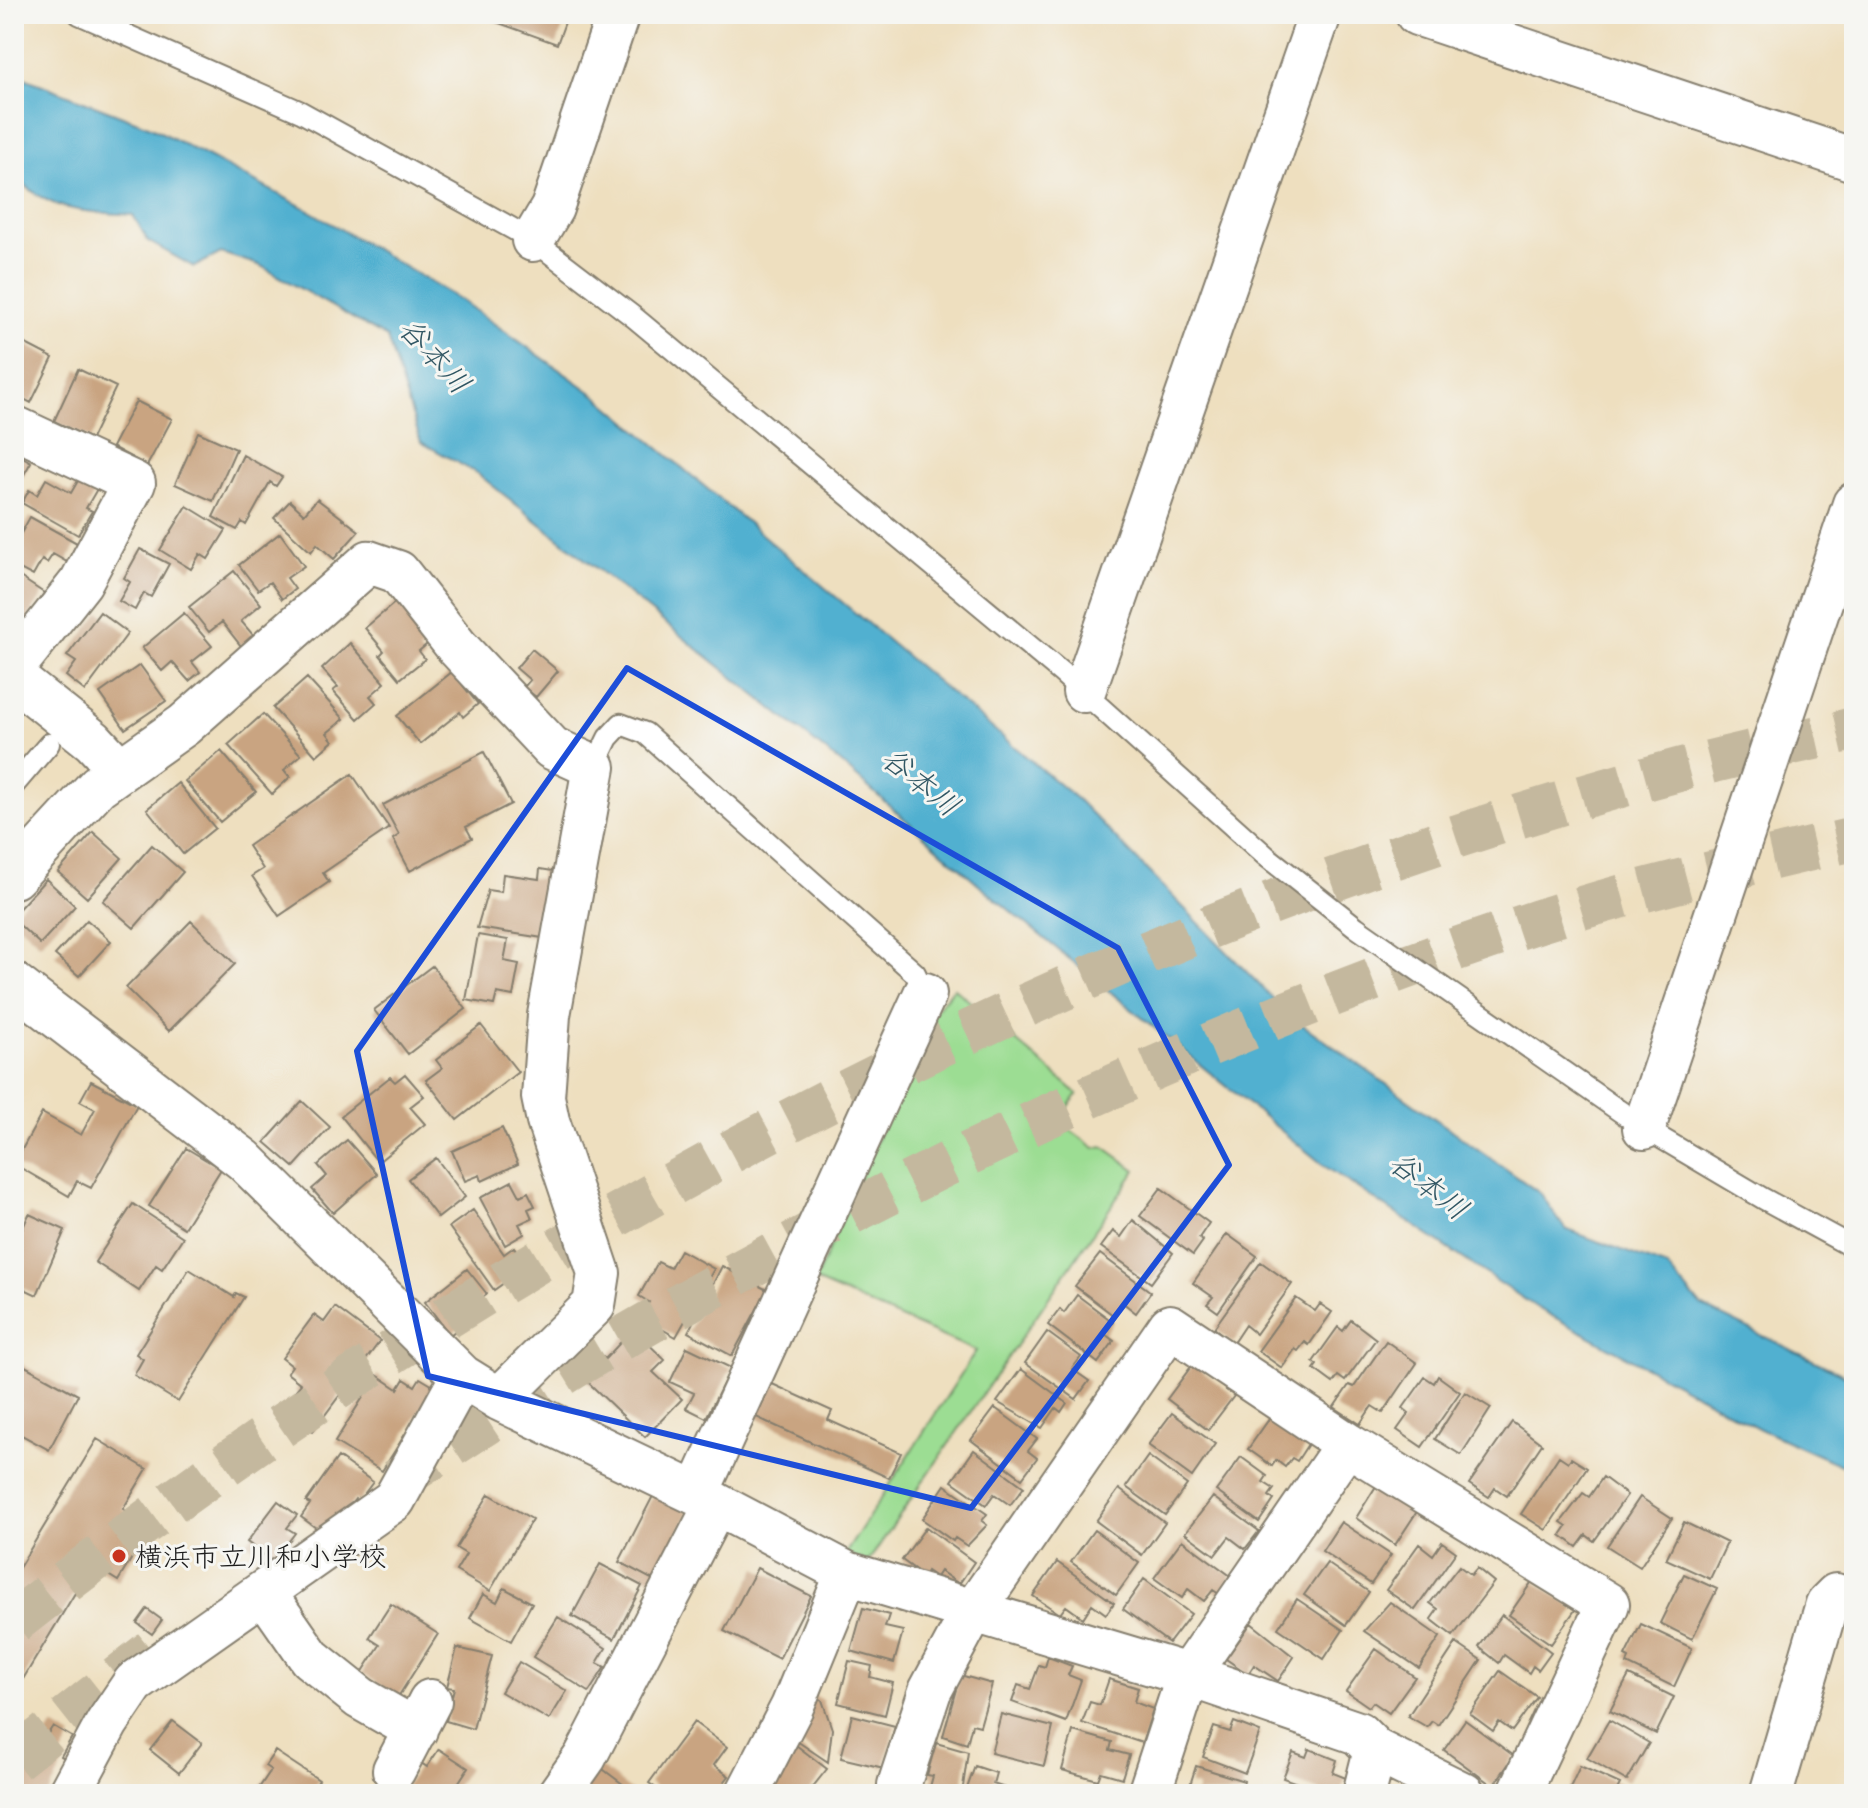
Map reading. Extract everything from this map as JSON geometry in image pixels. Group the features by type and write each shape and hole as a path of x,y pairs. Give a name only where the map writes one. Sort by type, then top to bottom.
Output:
{"street":[{"path":"533,240 552,208 618,14"},
{"path":"1084,691 1320,14"},
{"path":"1417,14 1854,160"},
{"path":"14,427 134,483 81,582 14,667"},
{"path":"1644,1128 1854,504"},
{"path":"14,877 98,786 184,725 369,562 398,572 457,647 552,748 594,767 552,1000 543,1097 548,1121 599,1273 594,1305 499,1399"},
{"path":"14,678 93,741 119,769"},
{"path":"14,984 244,1160 462,1376 499,1399 706,1499 847,1573 972,1613 1188,1675 1358,1733 1375,1750 1464,1794"},
{"path":"559,1794 585,1757 706,1499 925,994"},
{"path":"901,1794 899,1785 930,1691 972,1613 1170,1326 1347,1444 1608,1604 1519,1794"},
{"path":"69,1794 107,1723 134,1683 394,1500 462,1376"},
{"path":"1149,1794 1188,1675 1347,1444"},
{"path":"747,1794 792,1707 847,1573"},
{"path":"264,1592 310,1658 360,1698 423,1716 394,1770"},
{"path":"1771,1794 1827,1604 1836,1595 1854,1602"},
{"path":"1364,1794 1375,1750"}],"lane":[{"path":"79,14 301,112 533,240 635,318 1084,691 1266,856 1356,927 1644,1128 1854,1248"},
{"path":"594,767 608,738 621,724 645,733 915,973 925,994"},
{"path":"14,785 49,744"}],"highlighted area":[{"path":"627,668 1118,948 1229,1165 971,1508 428,1376 357,1051"}],"green space":[{"path":"954,988 1078,1094 1058,1121 1095,1148 1103,1146 1136,1170 868,1562 845,1554 976,1351 815,1281 931,1015"}],"water":[{"name":"谷本川","path":"14,74 151,127 303,207 459,299 598,397 1079,801 1289,1015 1541,1194 1565,1229 1667,1267 1701,1306 1854,1380 1854,1471 1760,1429 1539,1309 1326,1167 997,900 843,765 478,474 421,442 387,338 259,265 221,253 194,267 148,241 133,215 83,211 40,197 14,174"}],"building":[{"path":"474,14 568,14 557,44"},
{"path":"20,341 53,358 31,403 14,394 14,352"},
{"path":"78,369 116,387 91,439 54,421"},
{"path":"136,401 172,419 147,466 112,447"},
{"path":"198,432 236,449 213,501 175,484"},
{"path":"14,452 31,462 14,492"},
{"path":"243,455 282,477 276,486 270,482 246,525 242,522 237,530 213,517"},
{"path":"46,479 71,493 79,479 97,489 86,508 92,511 78,535 22,503 29,490 37,495"},
{"path":"317,499 359,531 334,559 317,544 311,552 274,518 290,501 304,514"},
{"path":"187,506 226,530 208,559 200,554 191,569 160,550"},
{"path":"30,517 77,543 67,562 53,554 47,563 42,560 33,576 14,566 14,546"},
{"path":"280,533 304,566 287,578 295,589 282,599 270,582 258,590 239,565"},
{"path":"140,549 169,564 151,597 144,593 135,610 119,601 130,582 124,578"},
{"path":"234,571 261,604 241,621 254,636 241,646 222,622 209,632 189,607"},
{"path":"14,573 44,593 14,640"},
{"path":"398,600 432,640 419,651 425,659 400,679 380,655 384,651 365,628"},
{"path":"100,612 128,633 85,691 66,676 76,662 67,656"},
{"path":"184,613 212,646 192,662 200,672 189,681 172,662 162,671 142,648"},
{"path":"350,643 385,683 370,696 376,703 358,719 333,691 338,687 322,669"},
{"path":"532,649 558,671 536,697 524,687 530,680 516,668"},
{"path":"140,665 166,701 125,729 100,693"},
{"path":"452,672 478,704 463,717 460,712 420,744 397,716"},
{"path":"307,678 344,719 327,733 333,741 316,756 273,708"},
{"path":"263,714 301,755 284,770 290,777 272,794 228,745"},
{"path":"221,751 256,792 220,822 185,781"},
{"path":"484,752 511,804 466,827 472,838 410,871 393,839 399,835 383,805"},
{"path":"352,774 389,828 323,873 329,882 279,916 252,876 263,869 248,846"},
{"path":"178,783 215,828 183,854 147,809"},
{"path":"93,832 122,858 87,898 58,872"},
{"path":"152,845 183,872 134,928 103,901"},
{"path":"540,869 553,871 543,938 477,928 488,890 501,892 503,874 539,879"},
{"path":"46,879 75,906 40,944 14,920 14,914"},
{"path":"87,920 111,941 79,976 55,955"},
{"path":"191,921 235,964 169,1031 126,988"},
{"path":"478,935 508,940 504,961 519,964 513,996 497,993 494,1005 466,1000"},
{"path":"432,966 466,1009 408,1054 374,1010"},
{"path":"481,1025 518,1072 457,1120 426,1080 442,1068 436,1060"},
{"path":"405,1074 424,1096 410,1107 425,1124 378,1162 341,1116 390,1077 395,1082"},
{"path":"91,1081 137,1105 91,1188 77,1181 69,1196 14,1164 42,1113 81,1135 95,1109 80,1101"},
{"path":"302,1101 330,1127 294,1167 265,1142"},
{"path":"502,1128 518,1164 482,1181 480,1175 465,1181 452,1151"},
{"path":"347,1140 377,1174 333,1213 312,1189 327,1176 318,1165"},
{"path":"186,1148 221,1169 184,1228 149,1206"},
{"path":"436,1158 465,1197 438,1218 408,1179"},
{"path":"512,1181 520,1196 528,1192 535,1206 528,1209 532,1218 519,1224 524,1234 505,1245 480,1198"},
{"path":"1161,1188 1209,1223 1199,1238 1203,1241 1193,1255 1140,1216"},
{"path":"133,1204 183,1237 162,1269 156,1265 139,1291 95,1262"},
{"path":"473,1210 504,1254 514,1247 522,1259 513,1266 518,1273 494,1290 449,1227"},
{"path":"29,1214 65,1230 37,1295 14,1284 14,1248"},
{"path":"1133,1220 1173,1253 1151,1283 1101,1247 1113,1231 1121,1237"},
{"path":"1227,1234 1257,1256 1218,1312 1207,1304 1213,1297 1193,1283"},
{"path":"680,1250 714,1269 676,1337 641,1317 649,1302 639,1296 658,1262 670,1268"},
{"path":"1100,1254 1151,1292 1136,1313 1122,1302 1113,1315 1075,1286"},
{"path":"1261,1262 1292,1284 1256,1334 1245,1325 1233,1343 1214,1328"},
{"path":"722,1266 767,1290 732,1356 688,1332"},
{"path":"189,1269 234,1297 236,1293 244,1297 178,1402 134,1375 143,1359 136,1354"},
{"path":"467,1269 487,1294 472,1307 477,1313 450,1335 425,1302"},
{"path":"1077,1295 1113,1322 1105,1334 1114,1341 1098,1363 1048,1325 1060,1309 1064,1313"},
{"path":"1296,1298 1315,1311 1320,1304 1332,1312 1309,1345 1305,1342 1298,1351 1295,1349 1282,1368 1258,1351"},
{"path":"335,1307 380,1341 313,1431 286,1411 299,1394 295,1391 301,1384 287,1373 292,1366 282,1358 314,1315 324,1322"},
{"path":"1351,1320 1376,1339 1345,1381 1338,1376 1333,1383 1314,1369 1317,1365 1313,1362 1338,1327 1343,1331"},
{"path":"633,1329 665,1360 653,1372 682,1399 645,1437 569,1364 589,1343 605,1359"},
{"path":"1047,1332 1081,1357 1072,1369 1089,1381 1076,1399 1025,1363"},
{"path":"1386,1341 1417,1363 1383,1413 1372,1406 1360,1424 1334,1407 1349,1385 1354,1387"},
{"path":"687,1347 731,1368 706,1418 686,1408 694,1393 670,1382"},
{"path":"14,1360 78,1395 49,1450 14,1431"},
{"path":"1193,1364 1234,1396 1208,1430 1167,1399"},
{"path":"1021,1369 1067,1403 1061,1412 1056,1408 1042,1428 997,1402"},
{"path":"377,1375 398,1389 404,1379 415,1386 420,1378 435,1387 382,1471 335,1442"},
{"path":"1438,1376 1460,1392 1422,1447 1397,1430 1409,1413 1403,1408 1425,1377 1434,1383"},
{"path":"770,1383 832,1411 828,1420 901,1453 889,1478 754,1416"},
{"path":"1465,1392 1491,1408 1461,1455 1435,1439"},
{"path":"995,1408 1037,1439 1028,1451 1037,1458 1022,1478 971,1440"},
{"path":"1172,1413 1215,1444 1192,1477 1148,1445"},
{"path":"1272,1415 1310,1441 1297,1461 1292,1458 1285,1467 1276,1460 1272,1466 1248,1449"},
{"path":"1512,1422 1542,1444 1507,1496 1495,1488 1489,1497 1469,1484"},
{"path":"97,1439 147,1469 123,1509 151,1526 118,1581 92,1565 14,1694 14,1576"},
{"path":"974,1450 1024,1487 1010,1505 994,1494 986,1505 952,1481"},
{"path":"1148,1456 1187,1485 1165,1515 1126,1487"},
{"path":"1559,1456 1568,1462 1571,1458 1587,1468 1546,1530 1521,1514"},
{"path":"338,1457 373,1482 341,1518 336,1514 323,1533 301,1517 310,1504 306,1502"},
{"path":"1241,1457 1267,1476 1263,1482 1274,1489 1269,1496 1274,1500 1259,1522 1216,1491"},
{"path":"1603,1477 1627,1495 1594,1541 1586,1535 1577,1547 1561,1535 1567,1526 1561,1522 1583,1493 1589,1497"},
{"path":"1378,1483 1418,1510 1395,1545 1356,1518"},
{"path":"945,1485 987,1514 982,1521 987,1525 967,1546 955,1538 953,1541 922,1519"},
{"path":"1119,1489 1165,1523 1142,1555 1096,1521"},
{"path":"489,1494 532,1519 490,1591 456,1571 466,1554 456,1548"},
{"path":"654,1494 689,1512 655,1581 619,1562"},
{"path":"1213,1497 1259,1531 1245,1549 1229,1537 1215,1555 1185,1533"},
{"path":"1640,1497 1672,1518 1640,1567 1607,1546"},
{"path":"278,1501 297,1515 287,1528 295,1533 273,1562 247,1542"},
{"path":"1341,1522 1391,1555 1371,1584 1322,1551"},
{"path":"1684,1522 1727,1543 1710,1579 1666,1559"},
{"path":"926,1527 974,1562 959,1584 940,1571 936,1577 927,1571 924,1576 902,1560"},
{"path":"1094,1530 1139,1563 1116,1595 1071,1562"},
{"path":"1182,1540 1232,1577 1219,1594 1213,1590 1204,1601 1188,1589 1182,1598 1154,1578"},
{"path":"1442,1542 1456,1552 1415,1610 1386,1590 1419,1544 1433,1555"},
{"path":"1057,1562 1114,1603 1106,1614 1092,1604 1083,1618 1066,1606 1060,1614 1033,1596"},
{"path":"1327,1563 1369,1592 1346,1625 1304,1595"},
{"path":"600,1564 642,1586 614,1639 572,1616"},
{"path":"1459,1566 1471,1575 1477,1568 1494,1582 1453,1636 1431,1619 1438,1609 1430,1603"},
{"path":"757,1568 811,1596 779,1659 724,1631"},
{"path":"1684,1574 1717,1589 1692,1639 1660,1623"},
{"path":"1144,1579 1191,1614 1169,1643 1123,1609"},
{"path":"1533,1580 1575,1610 1551,1644 1509,1615"},
{"path":"504,1588 532,1603 511,1641 470,1618 483,1594 497,1602"},
{"path":"1297,1599 1343,1630 1324,1659 1278,1628"},
{"path":"1390,1602 1440,1637 1419,1668 1364,1631"},
{"path":"391,1604 438,1634 398,1697 362,1673 380,1645 369,1638"},
{"path":"863,1608 889,1615 885,1627 903,1631 894,1663 851,1651"},
{"path":"147,1609 162,1620 152,1634 137,1623"},
{"path":"1502,1615 1551,1652 1538,1670 1533,1666 1529,1673 1504,1655 1499,1663 1479,1647"},
{"path":"558,1617 606,1648 597,1663 605,1667 589,1692 533,1657"},
{"path":"1251,1623 1294,1657 1278,1681 1254,1665 1248,1674 1226,1659"},
{"path":"1641,1624 1692,1648 1674,1687 1627,1664 1629,1658 1625,1656"},
{"path":"1456,1643 1481,1660 1438,1725 1432,1721 1427,1727 1408,1716"},
{"path":"457,1648 492,1656 473,1729 446,1721 454,1688 447,1687"},
{"path":"1376,1649 1415,1677 1389,1713 1373,1702 1369,1707 1346,1691"},
{"path":"1048,1657 1072,1666 1068,1675 1081,1680 1066,1722 1012,1702 1018,1685 1030,1689 1039,1665 1045,1667"},
{"path":"849,1661 872,1666 870,1677 893,1683 885,1715 838,1703"},
{"path":"519,1662 567,1691 549,1720 501,1692"},
{"path":"1500,1671 1537,1697 1512,1731 1499,1722 1493,1731 1470,1714"},
{"path":"960,1675 992,1684 980,1726 972,1724 967,1744 943,1736"},
{"path":"1629,1675 1674,1697 1656,1734 1610,1711"},
{"path":"1109,1679 1138,1688 1134,1702 1153,1709 1142,1743 1082,1723 1090,1702 1100,1705"},
{"path":"812,1694 822,1700 832,1729 828,1762 791,1737"},
{"path":"1001,1714 1053,1727 1044,1766 991,1753"},
{"path":"852,1715 895,1726 884,1768 841,1758"},
{"path":"1465,1720 1514,1756 1493,1786 1444,1750"},
{"path":"1609,1720 1649,1743 1627,1781 1587,1758"},
{"path":"173,1721 202,1743 179,1773 150,1750"},
{"path":"694,1722 727,1747 714,1765 729,1776 715,1794 664,1794 649,1783"},
{"path":"1234,1722 1260,1732 1245,1773 1203,1757 1214,1727 1230,1732"},
{"path":"20,1723 45,1738 53,1726 72,1737 61,1756 67,1759 48,1794 14,1794 14,1734"},
{"path":"1073,1731 1112,1742 1110,1750 1129,1755 1122,1778 1101,1772 1098,1780 1062,1770"},
{"path":"936,1743 968,1752 962,1794 928,1794 933,1776 927,1775"},
{"path":"796,1745 827,1769 807,1794 758,1794"},
{"path":"439,1749 468,1768 451,1794 400,1794 421,1763 427,1767"},
{"path":"1309,1749 1337,1760 1333,1773 1346,1778 1340,1794 1328,1794 1283,1778 1293,1752 1306,1757"},
{"path":"275,1751 319,1780 310,1794 255,1794 271,1770 265,1766"},
{"path":"975,1766 996,1773 993,1784 1011,1790 1010,1794 965,1794"},
{"path":"1196,1766 1244,1781 1241,1794 1196,1794 1198,1787 1190,1785"},
{"path":"1580,1766 1620,1784 1615,1794 1567,1794"},
{"path":"600,1767 636,1794 580,1794"}],"tunnel":[{"path":"14,1622 201,1482 395,1350 597,1226 806,1112 1019,1008 1237,916 1458,836 1682,769 1854,729"},
{"path":"396,1481 586,1359 722,1282 941,1167 1166,1063 1396,971 1554,916 1854,839"},
{"path":"14,1760 153,1650"}],"place":[{"name":"横浜市立川和小学校","path":"119,1556"}]}
